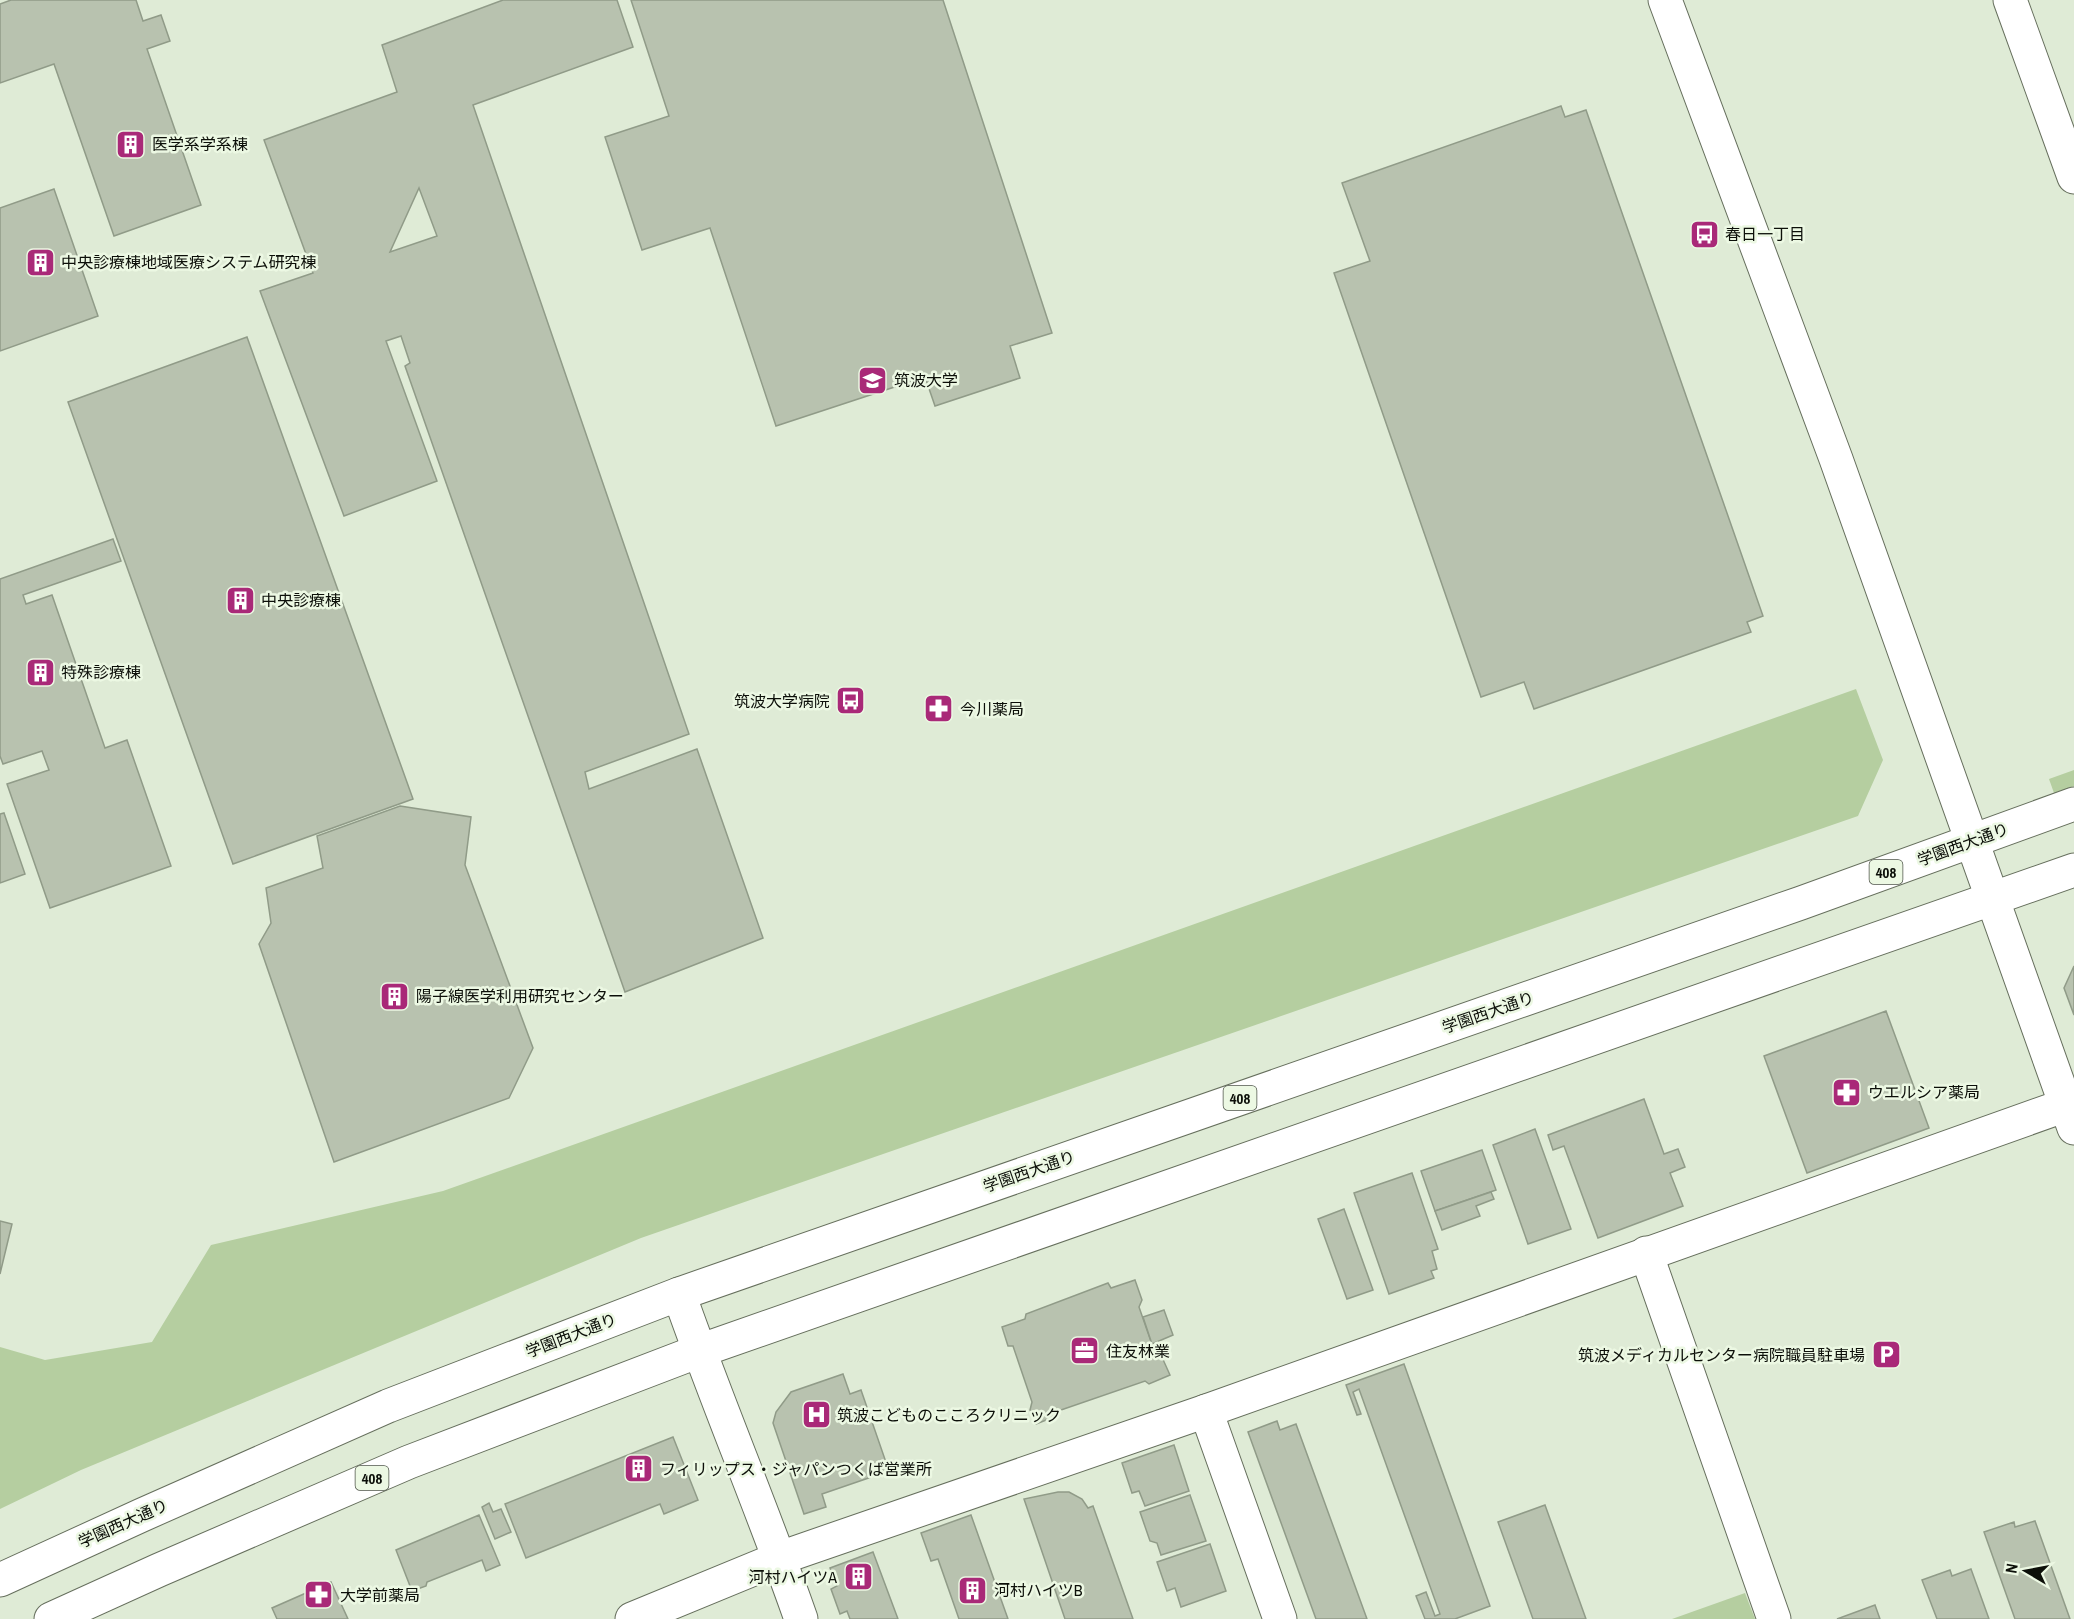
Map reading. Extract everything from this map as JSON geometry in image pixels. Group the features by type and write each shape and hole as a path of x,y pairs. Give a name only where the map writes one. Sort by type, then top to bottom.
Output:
{"main road":[{"path":"632,1619 780,1558 1206,1411 1646,1253 2070,1116 1836,459 1665,0"},
{"path":"2010,0 2074,177"},
{"name":"学園西大通り","path":"0,1580 388,1406 679,1294 2074,804"},
{"name":"408","path":"51,1619 409,1462 699,1351 2074,870"},
{"path":"1646,1253 1774,1619"},
{"path":"679,1294 801,1619"},
{"path":"1206,1411 1280,1619"}],"green space":[{"path":"1856,689 1883,760 1858,816 641,1238 81,1470 0,1509 0,1347 45,1360 152,1342 211,1245 443,1191"},
{"path":"2074,770 2074,786 2054,793 2049,779"},
{"path":"1745,1593 1755,1619 1672,1619"}],"building":[{"name":"医学系学系棟","path":"11,0 136,0 143,21 161,15 170,41 147,49 201,205 114,236 54,64 0,83 0,4"},
{"path":"503,0 617,0 633,47 473,105 689,734 585,772 589,789 697,749 763,938 625,992 405,366 410,363 401,336 386,341 437,481 344,516 260,291 313,273 264,140 397,92 382,45","holes":["419,188 437,236 390,252"]},
{"path":"631,0 943,0 1052,333 1010,346 1020,378 935,406 925,377 776,426 710,228 642,250 605,137 669,116"},
{"path":"1561,106 1565,117 1586,110 1763,616 1747,622 1751,632 1534,709 1524,682 1481,697 1334,273 1370,261 1342,183"},
{"name":"中央診療棟地域医療システム研究棟","path":"54,189 98,316 0,351 0,208"},
{"name":"中央診療棟","path":"247,337 413,799 233,864 68,402"},
{"name":"特殊診療棟","path":"113,539 121,561 23,595 26,604 52,595 105,748 127,740 171,866 50,908 7,784 49,770 42,751 3,764 0,756 0,579"},
{"name":"陽子線医学利用研究センター","path":"400,806 471,817 465,865 533,1048 509,1098 334,1162 259,944 271,923 266,888 323,868 317,836"},
{"path":"4,813 25,874 0,883 0,814"},
{"path":"2074,966 2074,1015 2064,988"},
{"name":"ウエルシア薬局","path":"1886,1011 1929,1128 1807,1173 1764,1056"},
{"path":"1644,1099 1664,1154 1678,1149 1685,1167 1670,1173 1683,1206 1598,1238 1564,1146 1553,1150 1548,1135"},
{"path":"1535,1129 1571,1229 1528,1244 1493,1145"},
{"path":"1482,1150 1496,1190 1435,1211 1421,1171"},
{"path":"1412,1173 1438,1249 1432,1251 1437,1269 1431,1271 1434,1278 1389,1294 1354,1193"},
{"path":"1491,1192 1494,1199 1476,1206 1480,1216 1442,1230 1435,1211"},
{"path":"1344,1209 1373,1290 1347,1299 1318,1219"},
{"path":"0,1221 12,1224 0,1274"},
{"name":"住友林業","path":"1135,1280 1142,1300 1139,1307 1156,1356 1161,1355 1170,1375 1149,1384 1145,1381 1058,1411 1059,1415 1036,1424 1030,1410 1032,1402 1013,1346 1008,1346 1002,1327 1025,1319 1026,1314 1108,1283 1111,1288"},
{"path":"1164,1310 1173,1335 1152,1344 1143,1317"},
{"path":"1404,1364 1490,1606 1455,1619 1425,1619 1416,1596 1426,1592 1435,1616 1440,1614 1359,1389 1353,1392 1361,1414 1357,1415 1346,1385"},
{"path":"843,1374 850,1394 861,1390 889,1471 822,1494 826,1507 804,1514 773,1423 776,1412 791,1392"},
{"path":"1277,1421 1280,1430 1296,1424 1367,1619 1316,1619 1248,1432"},
{"name":"フィリップス・ジャパンつくば営業所","path":"673,1437 698,1500 664,1514 660,1504 526,1558 505,1504"},
{"path":"1174,1445 1189,1491 1145,1506 1139,1491 1132,1493 1122,1463"},
{"path":"1069,1492 1082,1499 1088,1508 1093,1506 1133,1619 1065,1619 1024,1499"},
{"path":"1190,1495 1206,1541 1161,1555 1157,1543 1150,1541 1140,1512"},
{"path":"489,1503 493,1512 501,1509 511,1532 495,1539 482,1507"},
{"path":"1545,1505 1586,1619 1533,1619 1498,1522"},
{"path":"479,1515 500,1565 486,1571 482,1560 427,1582 426,1586 412,1591 396,1550"},
{"name":"河村ハイツB","path":"971,1515 1008,1619 959,1619 938,1559 931,1561 921,1533"},
{"path":"2035,1521 2070,1619 2015,1619 1984,1532 2014,1522 2015,1527"},
{"path":"1210,1544 1226,1591 1181,1607 1175,1588 1167,1591 1157,1562"},
{"name":"河村ハイツA","path":"873,1552 898,1619 850,1619 847,1611 840,1614 831,1589 837,1586 830,1568"},
{"path":"1971,1569 1989,1619 1937,1619 1922,1580 1950,1570 1952,1576"},
{"name":"大学前薬局","path":"331,1582 348,1619 277,1619 272,1608"},
{"path":"1875,1605 1880,1619 1837,1619"}],"place":[{"name":"医学系学系棟","path":"131,144"},
{"name":"春日一丁目","path":"1704,234"},
{"name":"中央診療棟地域医療システム研究棟","path":"40,262"},
{"name":"筑波大学","path":"873,380"},
{"name":"中央診療棟","path":"240,600"},
{"name":"特殊診療棟","path":"40,672"},
{"name":"筑波大学病院","path":"851,701"},
{"name":"今川薬局","path":"939,709"},
{"name":"陽子線医学利用研究センター","path":"395,996"},
{"name":"ウエルシア薬局","path":"1847,1092"},
{"name":"住友林業","path":"1085,1351"},
{"name":"筑波メディカルセンター病院職員駐車場","path":"1886,1355"},
{"name":"筑波こどものこころクリニック","path":"816,1415"},
{"name":"フィリップス・ジャパンつくば営業所","path":"639,1469"},
{"name":"河村ハイツA","path":"858,1577"},
{"name":"河村ハイツB","path":"973,1590"},
{"name":"大学前薬局","path":"319,1595"}]}
